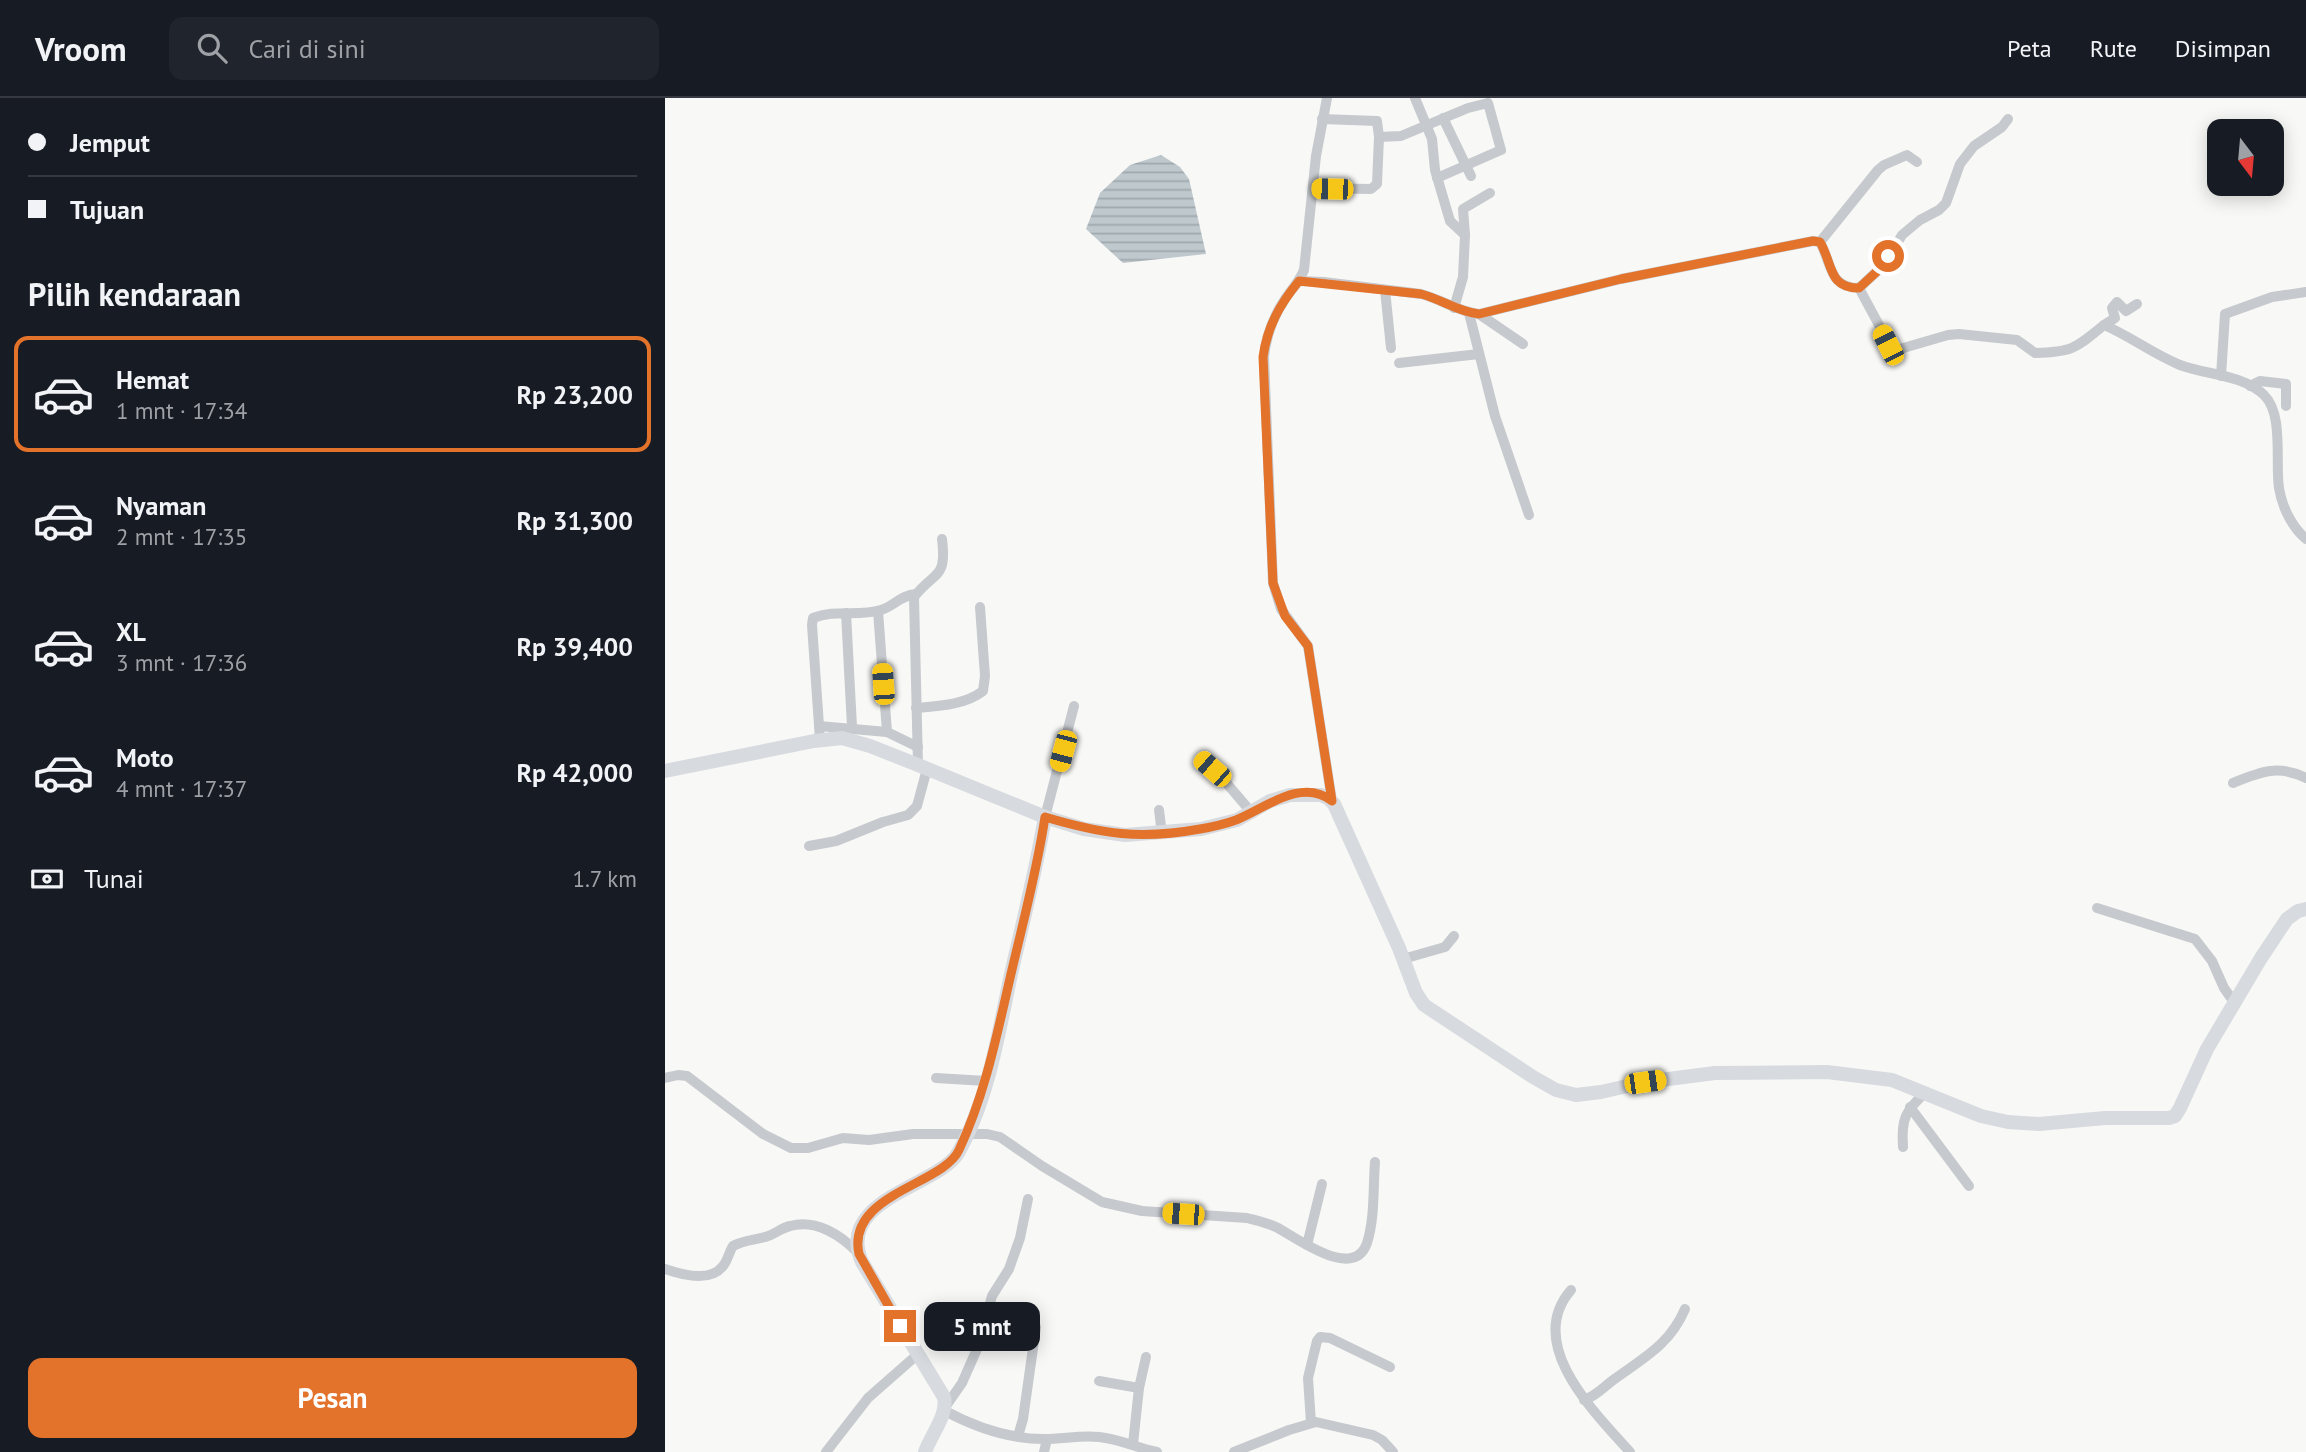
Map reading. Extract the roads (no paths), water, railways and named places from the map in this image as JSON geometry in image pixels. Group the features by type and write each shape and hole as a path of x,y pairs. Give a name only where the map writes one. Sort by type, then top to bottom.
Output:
{"street":[{"path":"1327,98 1322,119 1305,262 1299,281 1275,316 1266,338 1263,357 1273,583 1285,616 1308,646 1332,801 1416,993 1429,1010 1533,1077 1566,1093 1583,1095 1645,1082 1740,1071 1828,1072 1892,1080 1981,1116 2008,1122 2047,1124 2105,1118 2172,1117 2181,1108 2202,1060 2234,1002 2287,919 2306,909"},
{"path":"1415,98 1432,139 1437,178 1450,221 1465,235"},
{"path":"1379,137 1401,136 1487,101 1501,150 1437,178"},
{"path":"1443,118 1471,176"},
{"path":"1313,188 1375,188 1379,125 1374,120 1322,119"},
{"path":"1820,242 1840,285 1859,288 1885,264 1902,235 1946,203 1960,164 1974,146 2002,127 2008,119"},
{"path":"1820,242 1884,165 1907,155 1917,162"},
{"path":"1454,308 1463,277 1463,209 1490,193"},
{"path":"1474,314 1621,279 1788,245 1820,242"},
{"path":"1299,281 1435,298 1474,314 1523,344"},
{"path":"1859,288 1893,351 1959,334 2010,339 2025,344 2035,353 2056,353 2083,344 2115,318 2112,308 2117,302 2127,311 2137,304"},
{"path":"1385,290 1391,348"},
{"path":"2221,376 2225,314 2272,297 2306,292"},
{"path":"1474,314 1479,354 1495,416 1529,515"},
{"path":"2104,325 2180,365 2250,386 2265,395 2273,408 2279,488 2287,514 2306,539"},
{"path":"1399,363 1479,354"},
{"path":"2250,386 2260,381 2286,384 2286,406"},
{"path":"809,846 828,843 883,822 908,816 917,806 923,767 918,747 913,605 916,594 942,569 942,539"},
{"path":"819,733 812,621 818,616 878,611 903,597 916,594"},
{"path":"916,708 961,702 983,691 985,676 980,607"},
{"path":"878,611 887,732"},
{"path":"846,613 852,727"},
{"path":"859,1254 859,1233 869,1216 895,1194 948,1164 958,1153 967,1133 986,1081 1027,908 1045,817 1075,706"},
{"path":"665,771 852,727 887,732 918,747"},
{"path":"819,733 855,741 1045,817 1103,833 1162,834 1201,829 1237,820 1270,801 1290,795 1321,795 1332,801"},
{"path":"1201,760 1223,779 1252,813"},
{"path":"2233,783 2273,770 2285,770 2306,778"},
{"path":"1159,810 1162,834"},
{"path":"2097,908 2195,939 2213,961 2224,988 2234,1002"},
{"path":"1403,959 1445,947 1454,936"},
{"path":"665,1078 687,1076 763,1135 790,1148 808,1148 843,1138 869,1140 913,1134 941,1136 967,1133 1000,1137 1051,1172 1102,1202 1142,1211 1247,1218 1276,1227 1307,1245 1341,1259 1363,1250 1368,1237 1375,1162"},
{"path":"936,1078 986,1081"},
{"path":"1903,1147 1903,1122 1910,1107 1926,1093"},
{"path":"1910,1107 1969,1186"},
{"path":"1307,1245 1322,1184"},
{"path":"925,1452 928,1441 962,1383 977,1349 992,1296 1009,1269 1020,1238 1028,1199"},
{"path":"665,1269 686,1275 715,1273 722,1267 733,1246 767,1237 781,1229 799,1224 834,1232 859,1254 942,1392 945,1409"},
{"path":"1571,1290 1558,1308 1556,1331 1566,1371 1584,1400 1630,1452"},
{"path":"1584,1400 1599,1393 1653,1352 1675,1329 1685,1310"},
{"path":"1018,1436 1023,1419 1036,1327"},
{"path":"1311,1423 1308,1378 1320,1337 1330,1338 1390,1367"},
{"path":"826,1452 868,1398 918,1354"},
{"path":"1133,1444 1139,1388 1146,1357"},
{"path":"1099,1381 1139,1388"},
{"path":"945,1409 979,1426 1018,1436 1047,1439 1097,1436 1157,1452"},
{"path":"1234,1452 1311,1423 1322,1422 1373,1436 1382,1440 1393,1452"},
{"path":"1044,1452 1047,1439"}]}
